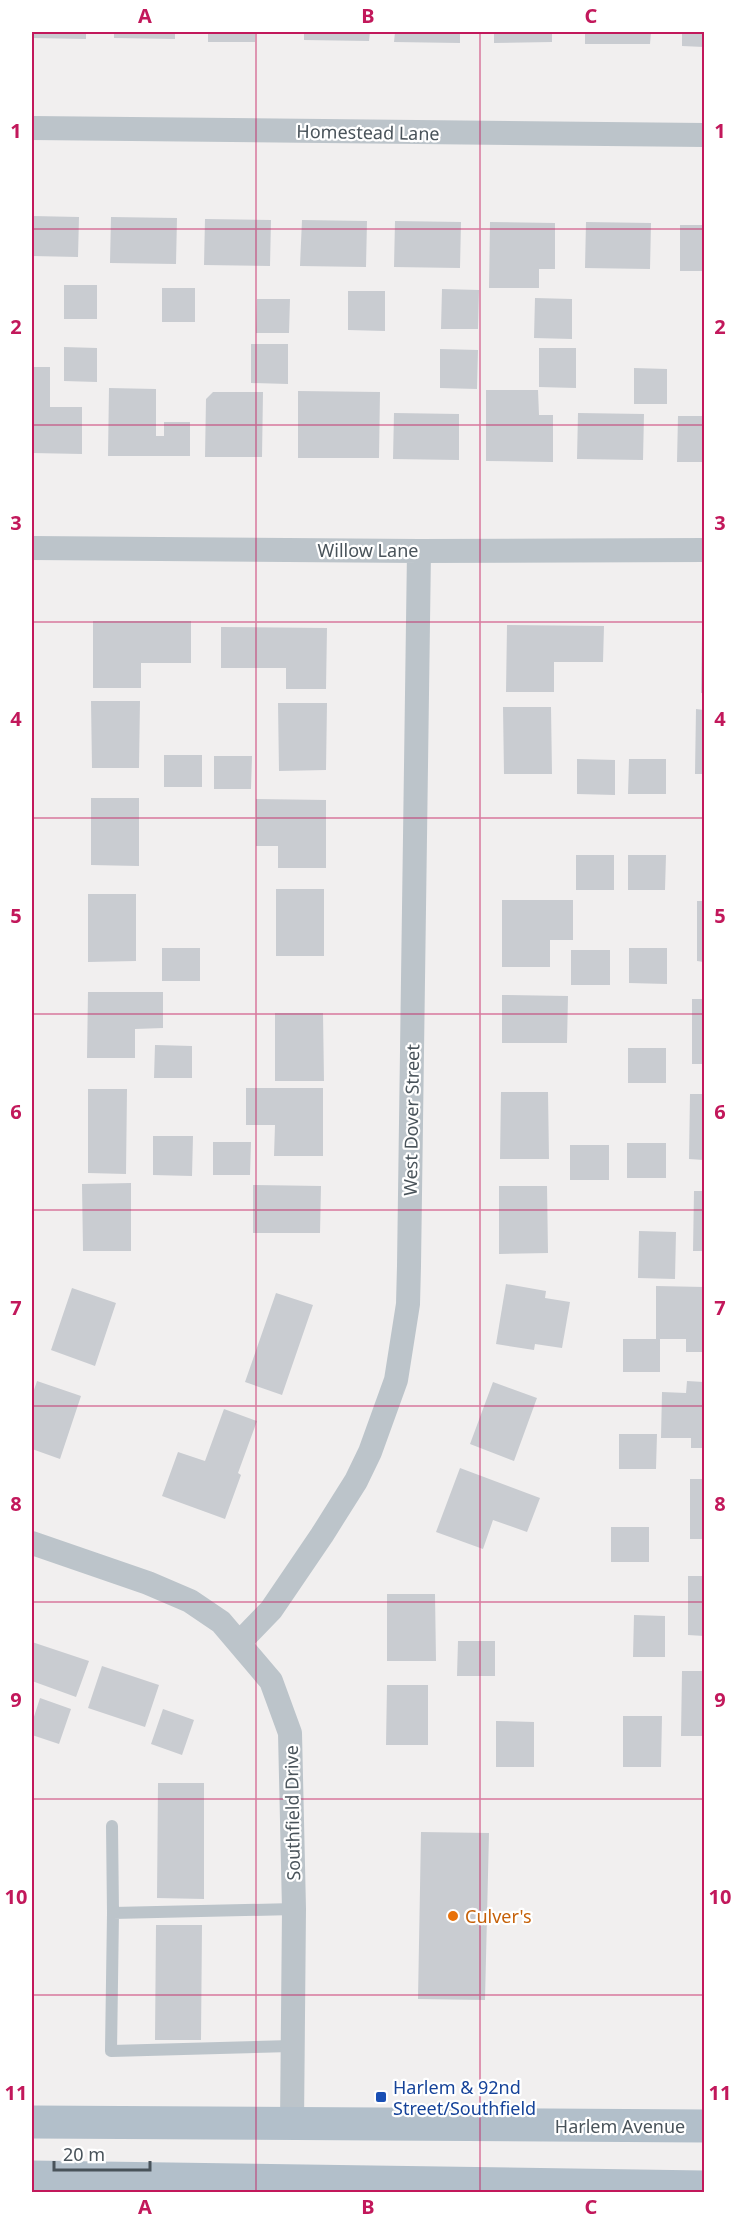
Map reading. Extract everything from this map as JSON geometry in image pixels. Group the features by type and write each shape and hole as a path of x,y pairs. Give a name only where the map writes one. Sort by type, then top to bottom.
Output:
{"main road":[{"name":"Harlem Avenue","path":"32,2122 705,2126"},
{"path":"32,2177 289,2187 705,2187"}],"street":[{"name":"Homestead Lane","path":"32,128 705,135"},
{"name":"Willow Lane","path":"32,548 705,550"},
{"name":"West Dover Street","path":"240,1642 271,1610 356,1481 382,1422 396,1380 402,1347 408,1304 409,1266 419,550"},
{"name":"Southfield Drive","path":"32,1543 190,1600 221,1622 271,1681 290,1733 294,1909 292,2124"}],"lane":[{"path":"112,1826 111,2051 291,2046"},
{"path":"113,1913 294,1909"}],"building":[{"path":"32,32 86,32 86,39 32,38"},
{"path":"114,32 175,32 175,39 114,38"},
{"path":"208,32 255,32 255,42 208,42"},
{"path":"304,32 370,32 369,41 304,40"},
{"path":"395,32 460,32 460,43 394,42"},
{"path":"494,32 552,32 552,42 494,43"},
{"path":"585,32 651,32 650,44 585,44"},
{"path":"682,32 704,32 704,47 682,46"},
{"path":"32,216 79,217 78,257 32,256"},
{"path":"111,217 177,218 176,264 110,263"},
{"path":"205,219 271,220 270,266 204,265"},
{"path":"302,220 367,221 366,267 300,266"},
{"path":"395,221 461,222 460,268 394,267"},
{"path":"490,222 555,223 555,269 539,269 539,288 489,288"},
{"path":"586,222 651,223 650,269 585,268"},
{"path":"680,225 704,225 704,271 680,271"},
{"path":"64,285 97,285 97,319 64,319"},
{"path":"162,288 195,288 195,322 162,322"},
{"path":"442,289 479,290 478,329 441,329"},
{"path":"348,291 385,291 385,331 348,330"},
{"path":"535,298 572,299 572,339 534,338"},
{"path":"257,299 290,299 289,333 256,333"},
{"path":"251,344 288,344 288,384 251,383"},
{"path":"64,347 97,348 97,382 64,381"},
{"path":"539,348 576,348 576,388 539,387"},
{"path":"440,349 478,350 477,389 440,388"},
{"path":"32,367 50,367 50,407 82,407 82,454 32,453"},
{"path":"634,368 667,369 667,404 634,404"},
{"path":"109,388 156,389 156,436 164,436 164,422 190,422 190,456 108,456"},
{"path":"486,390 538,390 539,415 553,415 553,462 486,461"},
{"path":"298,391 380,392 379,458 298,458"},
{"path":"213,392 263,392 262,457 205,457 206,399"},
{"path":"394,413 459,414 459,460 393,459"},
{"path":"578,413 644,414 643,460 577,459"},
{"path":"678,416 704,416 704,462 677,462"},
{"path":"93,621 191,621 191,663 141,663 141,688 93,688"},
{"path":"507,625 604,626 603,662 554,662 554,692 506,692"},
{"path":"221,627 327,628 326,689 286,689 286,668 221,668"},
{"path":"702,633 704,633 704,693 701,693"},
{"path":"91,701 140,701 139,768 92,768"},
{"path":"278,703 327,703 326,770 279,771"},
{"path":"503,707 551,707 552,774 504,774"},
{"path":"696,709 704,710 704,774 695,774"},
{"path":"164,755 202,755 202,787 164,787"},
{"path":"214,756 252,756 251,789 214,789"},
{"path":"577,759 615,760 615,795 577,794"},
{"path":"629,759 666,759 666,794 628,794"},
{"path":"91,798 139,798 139,866 91,865"},
{"path":"256,799 326,800 326,868 278,868 278,846 256,846"},
{"path":"576,855 614,855 614,890 576,890"},
{"path":"628,855 666,855 665,890 628,890"},
{"path":"276,889 324,889 324,956 276,956"},
{"path":"88,894 136,894 136,961 88,962"},
{"path":"502,900 573,900 573,940 550,940 550,967 502,967"},
{"path":"697,901 704,901 704,962 697,961"},
{"path":"162,948 200,948 200,981 162,981"},
{"path":"629,948 667,948 667,984 629,983"},
{"path":"571,950 610,950 610,985 571,985"},
{"path":"88,992 163,992 163,1028 135,1029 135,1058 87,1058"},
{"path":"502,995 568,996 567,1043 502,1043"},
{"path":"692,999 704,999 704,1064 692,1064"},
{"path":"275,1013 323,1013 324,1081 275,1081"},
{"path":"155,1045 192,1046 192,1078 154,1078"},
{"path":"628,1048 666,1048 666,1083 628,1083"},
{"path":"246,1088 323,1088 323,1156 274,1156 275,1125 246,1125"},
{"path":"88,1089 127,1089 126,1174 88,1173"},
{"path":"501,1092 548,1092 549,1159 500,1159"},
{"path":"690,1094 704,1094 704,1160 689,1159"},
{"path":"153,1136 193,1136 192,1176 153,1175"},
{"path":"213,1142 251,1142 250,1175 213,1175"},
{"path":"627,1143 666,1143 666,1178 627,1178"},
{"path":"570,1145 609,1145 609,1180 570,1180"},
{"path":"131,1183 131,1251 83,1251 82,1184"},
{"path":"253,1185 321,1186 320,1233 253,1233"},
{"path":"499,1186 547,1186 548,1253 499,1254"},
{"path":"694,1191 704,1191 704,1251 693,1251"},
{"path":"639,1231 676,1232 675,1279 638,1278"},
{"path":"506,1284 546,1291 545,1298 570,1302 562,1348 535,1344 534,1350 496,1344"},
{"path":"656,1286 704,1287 704,1352 686,1352 686,1339 660,1339 660,1372 623,1372 623,1339 656,1339"},
{"path":"72,1288 116,1303 95,1366 51,1350"},
{"path":"276,1293 313,1305 282,1395 245,1382"},
{"path":"37,1381 81,1396 60,1459 32,1449 32,1396"},
{"path":"687,1381 704,1382 704,1448 691,1448 691,1438 661,1438 662,1392 686,1393"},
{"path":"493,1382 537,1398 514,1461 470,1444"},
{"path":"224,1409 257,1421 238,1473 241,1475 225,1519 162,1496 178,1452 205,1461"},
{"path":"619,1434 657,1434 656,1469 619,1469"},
{"path":"460,1468 540,1498 527,1532 493,1520 483,1549 436,1532"},
{"path":"690,1479 704,1479 704,1539 690,1539"},
{"path":"611,1527 649,1527 649,1562 611,1562"},
{"path":"688,1576 704,1576 704,1636 688,1635"},
{"path":"387,1594 435,1594 436,1661 387,1661"},
{"path":"634,1615 665,1616 665,1657 633,1657"},
{"path":"458,1641 495,1641 495,1676 457,1676"},
{"path":"32,1642 89,1661 76,1697 32,1681"},
{"path":"102,1666 159,1685 145,1727 88,1708"},
{"path":"682,1671 704,1671 704,1736 681,1736"},
{"path":"387,1685 428,1685 428,1745 386,1745"},
{"path":"40,1698 71,1709 59,1744 32,1735 32,1723"},
{"path":"163,1709 194,1720 182,1755 151,1744"},
{"path":"623,1716 662,1716 661,1767 623,1767"},
{"path":"496,1721 534,1722 534,1767 496,1767"},
{"path":"158,1783 204,1783 204,1899 157,1898"},
{"name":"Culver's","path":"421,1832 489,1833 485,2000 418,1999"},
{"path":"156,1925 202,1925 201,2040 155,2040"}],"place":[{"name":"Culver's","path":"453,1916"},
{"name":"Harlem & 92nd Street/Southfield","path":"381,2097"}]}
